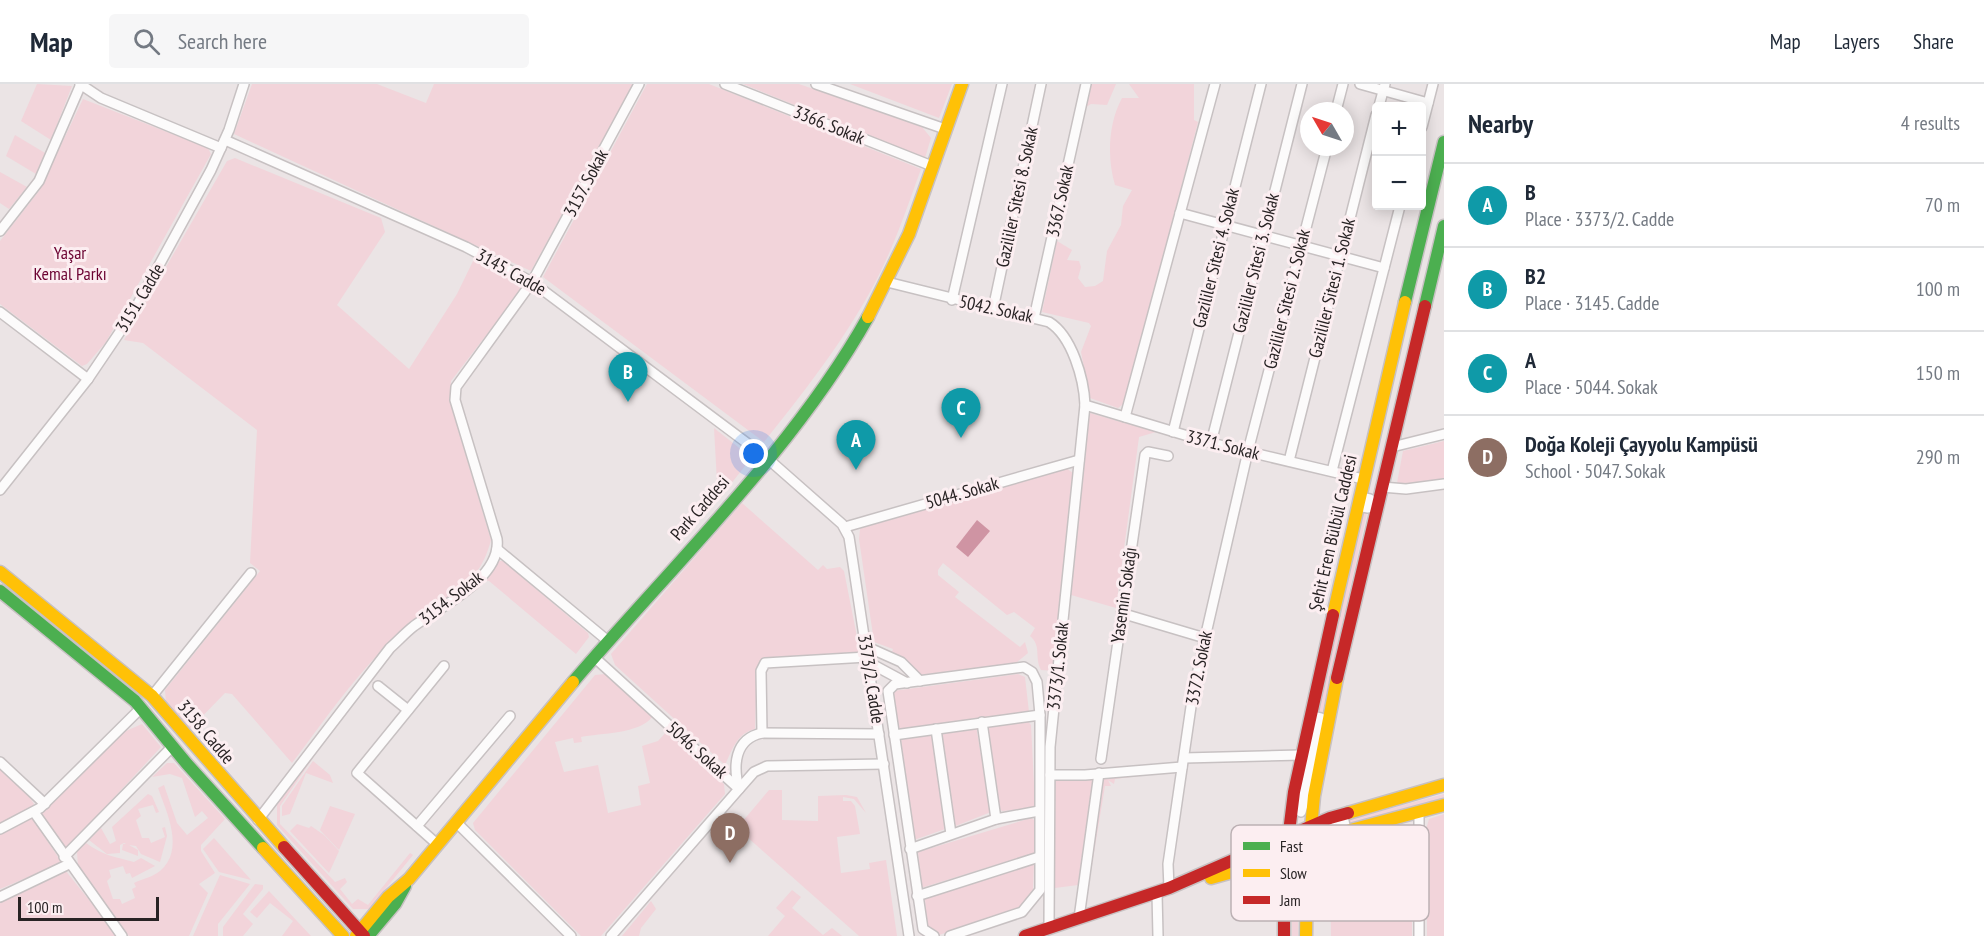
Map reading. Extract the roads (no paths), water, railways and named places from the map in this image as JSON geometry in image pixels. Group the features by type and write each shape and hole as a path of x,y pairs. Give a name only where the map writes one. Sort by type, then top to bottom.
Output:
{"main road":[{"name":"Park Caddesi","path":"362,935 388,897 409,879 594,657 767,458 831,373 887,282 962,84"},
{"name":"Şehit Eren Bülbül Caddesi","path":"1290,825 1302,755 1363,479 1444,142"},
{"name":"Şehit Eren Bülbül Caddesi","path":"1311,825 1314,796 1337,677 1441,253 1444,226"},
{"path":"1363,479 1386,472"},
{"name":"3158. Cadde","path":"0,572 152,696 258,820 362,935"},
{"name":"3158. Cadde","path":"0,591 141,708 172,747 343,936"},
{"path":"141,708 152,696"},
{"path":"1315,825 1330,818 1444,785"},
{"path":"1372,825 1444,805"},
{"path":"1163,890 1231,862"},
{"path":"1025,936 1163,890 1231,871"},
{"name":"Şehit Eren Bülbül Caddesi","path":"1284,921 1284,936"},
{"name":"Şehit Eren Bülbül Caddesi","path":"1306,921 1306,936"}],"street":[{"name":"3145. Cadde","path":"81,84 101,98 223,144 466,247 532,282 767,458"},
{"path":"0,231 39,181 81,84"},
{"name":"3151. Cadde","path":"0,490 88,379 149,285 223,144 244,84"},
{"name":"3157. Sokak","path":"532,282 639,84"},
{"name":"3366. Sokak","path":"725,84 932,166"},
{"path":"816,84 835,87 945,129"},
{"path":"952,300 1002,84"},
{"name":"Gazililer Sitesi 8. Sokak","path":"993,309 1041,84"},
{"name":"3367. Sokak","path":"1034,318 1086,84"},
{"path":"1125,417 1215,84"},
{"name":"Gazililer Sitesi 4. Sokak","path":"1173,432 1261,84"},
{"name":"Gazililer Sitesi 3. Sokak","path":"1211,443 1302,84"},
{"path":"1338,102 1343,84"},
{"path":"1360,84 1384,87 1428,103"},
{"path":"1426,111 1433,84"},
{"path":"1380,102 1384,87"},
{"name":"Gazililer Sitesi 1. Sokak","path":"1289,461 1372,133"},
{"name":"Gazililer Sitesi 2. Sokak","path":"1248,451 1325,156"},
{"path":"1332,471 1399,210"},
{"path":"1180,213 1262,237 1384,268"},
{"path":"532,282 461,378 455,393 497,539 497,549 608,641"},
{"name":"5042. Sokak","path":"887,282 1048,322 1060,332 1082,382 1085,405"},
{"path":"0,312 88,379"},
{"name":"3371. Sokak","path":"1085,405 1211,443 1363,479"},
{"name":"3373/1. Sokak","path":"1049,928 1051,736 1085,405"},
{"path":"1392,447 1444,434"},
{"name":"3372. Sokak","path":"1158,936 1193,693 1248,451"},
{"name":"Yasemin Sokağı","path":"1101,759 1145,455 1148,452 1168,456"},
{"path":"767,458 845,527"},
{"name":"5044. Sokak","path":"845,527 1079,460"},
{"path":"1382,487 1406,489 1444,484"},
{"name":"3373/2. Cadde","path":"845,527 884,764 909,936"},
{"name":"3154. Sokak","path":"258,820 384,655 408,631 478,581 497,549"},
{"path":"152,696 251,573"},
{"path":"1121,613 1205,638"},
{"path":"865,646 901,663 920,681"},
{"name":"5046. Sokak","path":"594,657 739,789 754,772 767,766 884,764"},
{"path":"762,734 760,671 765,663 867,659 907,683"},
{"path":"437,844 357,773 444,666"},
{"path":"934,936 923,929 888,692 895,684 1023,667 1032,672 1037,682 1040,715 1040,890 1022,912 950,936"},
{"path":"378,686 408,710"},
{"path":"0,830 45,804 141,708"},
{"path":"894,735 1040,715"},
{"path":"417,826 510,716"},
{"path":"1316,717 1321,718 1306,793 1303,794 1316,717"},
{"path":"982,722 996,819"},
{"path":"936,729 951,834"},
{"path":"611,936 739,789 735,762 744,742 762,734 879,734"},
{"path":"0,897 66,860 172,747"},
{"path":"1050,775 1099,773 1183,762 1302,755"},
{"path":"0,762 45,804"},
{"path":"1079,918 1099,773"},
{"path":"910,849 996,819 1040,811"},
{"path":"34,812 122,936"},
{"path":"1419,813 1419,825"},
{"path":"456,822 571,936"},
{"path":"917,896 1039,857"}],"place":[{"name":"B2","path":"628,402"},
{"name":"A","path":"961,438"},
{"name":"B","path":"856,470"},
{"name":"Doğa Koleji Çayyolu Kampüsü","path":"730,863"}],"park label":[{"name":"Yaşar Kemal Parkı","path":"70,264"}]}
